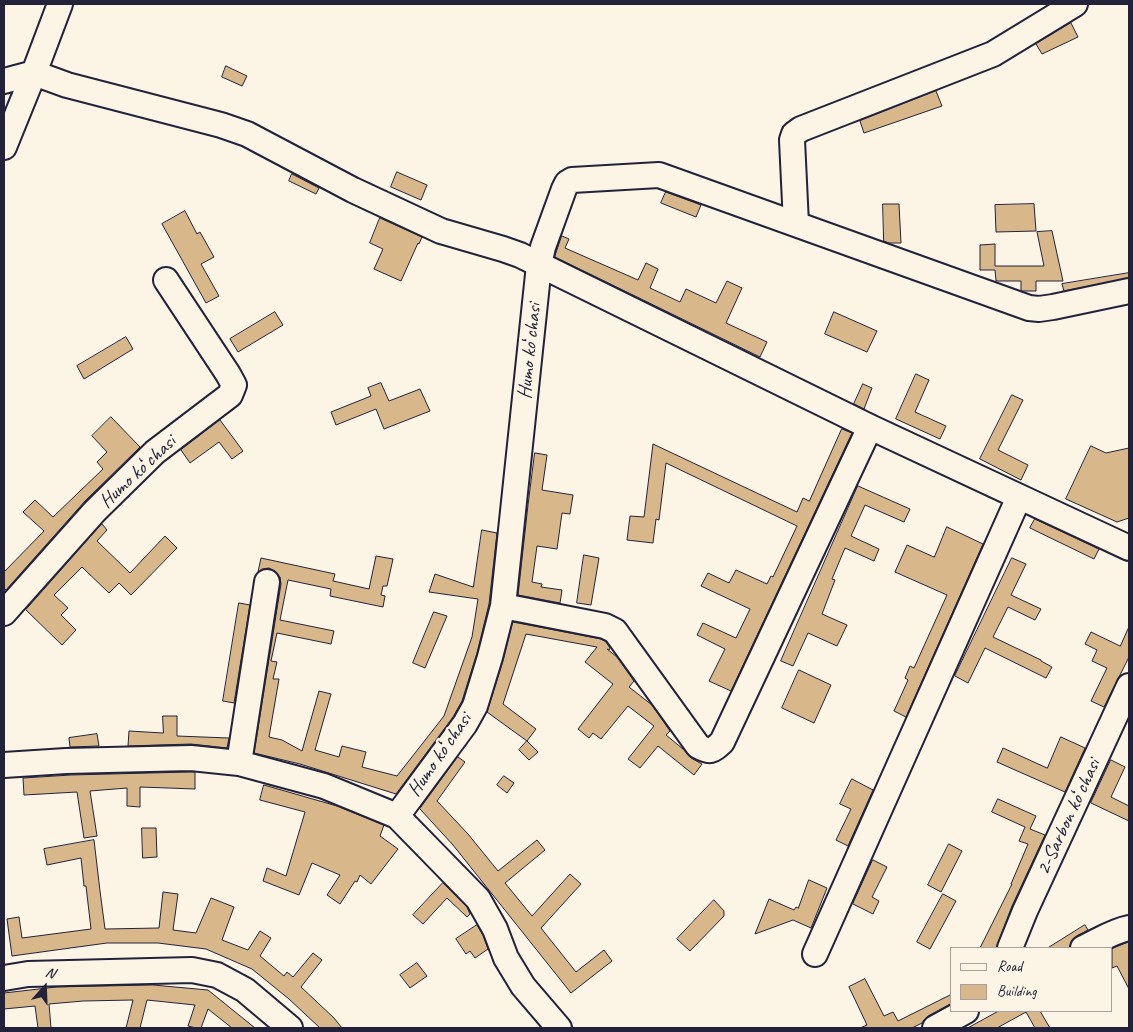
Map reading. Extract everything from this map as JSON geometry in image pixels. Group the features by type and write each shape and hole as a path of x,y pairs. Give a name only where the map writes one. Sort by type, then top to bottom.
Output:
{"street":[{"path":"4,147 60,4"},
{"path":"796,224 792,140 794,134 801,129 993,54 1076,4"},
{"path":"4,81 34,73 67,85 221,125 247,134 352,190 441,231 504,249 539,265 870,427 1129,548"},
{"name":"Humo koʻchasi","path":"4,765 66,761 191,758 239,763 324,786 396,816 465,724 475,706 490,657 503,606 542,247 564,189 567,183 572,180 659,175 1029,308 1053,307 1129,292"},
{"name":"Humo koʻchasi","path":"4,613 95,511 155,452 230,395 234,385 228,374 166,280"},
{"path":"503,606 605,626 615,631 698,746 706,750 713,750 722,742 870,427"},
{"path":"815,954 1019,497"},
{"path":"239,763 266,582"},
{"name":"2-Sarbon koʻchasi","path":"1010,947 1025,911 1129,686"},
{"path":"396,816 478,899 495,929 506,958 523,986 559,1028"},
{"path":"1085,947 1122,929 1129,928"},
{"path":"4,978 28,974 192,970 217,975 245,990 290,1028"},
{"path":"935,1028 964,1012"}],"building":[{"path":"1071,23 1078,37 1042,54 1036,44"},
{"path":"226,66 247,76 242,86 222,77"},
{"path":"936,91 942,106 864,133 860,121"},
{"path":"397,172 427,185 421,200 391,187"},
{"path":"292,174 319,188 316,194 289,181"},
{"path":"666,192 701,205 696,217 661,203"},
{"path":"883,204 899,204 901,243 884,241"},
{"path":"1034,204 1036,231 996,232 995,205"},
{"path":"185,211 197,234 200,232 214,257 201,264 219,296 206,303 162,224"},
{"path":"380,218 422,237 401,281 374,269 383,249 370,243"},
{"path":"1052,231 1063,281 1036,281 1036,291 1021,291 1021,281 996,281 995,270 980,270 980,245 995,244 995,266 1044,266 1037,232"},
{"path":"562,236 569,239 565,248 638,280 646,263 658,269 650,288 680,302 686,289 716,303 727,281 742,288 726,323 767,342 760,357 555,257"},
{"path":"1129,273 1129,278 1064,291 1062,284"},
{"path":"275,312 283,325 238,352 230,339"},
{"path":"834,312 877,331 867,352 825,334"},
{"path":"126,337 133,349 84,379 77,366"},
{"path":"916,374 929,380 915,412 946,426 940,439 896,419"},
{"path":"381,383 389,401 420,389 430,411 384,429 376,409 336,425 331,412 371,396 368,388"},
{"path":"863,384 872,388 864,409 854,404"},
{"path":"1012,395 1023,400 998,450 1028,465 1021,480 980,459"},
{"path":"111,417 140,447 85,501 6,590 4,588 4,572 44,531 23,512 35,500 53,517 103,469 97,462 107,452 92,436"},
{"path":"220,420 243,451 232,459 219,442 190,463 181,450"},
{"path":"842,429 852,433 731,691 709,681 725,649 697,635 703,623 736,638 750,609 701,586 708,573 729,583 736,570 767,584 771,576 773,577 797,526 666,463 659,520 656,519 653,543 627,540 630,516 644,517 653,444 797,512 803,498 809,501"},
{"path":"1091,446 1106,453 1129,448 1129,518 1117,522 1066,499"},
{"path":"535,453 547,455 542,490 573,495 570,514 562,513 557,549 537,546 532,582 542,584 541,587 562,590 560,603 518,595"},
{"path":"858,486 910,509 904,522 865,505 851,536 879,549 874,561 845,548 832,579 835,580 822,614 847,625 837,646 808,633 793,666 781,661"},
{"path":"1035,519 1099,549 1094,559 1030,528"},
{"path":"102,524 107,530 97,541 130,573 165,536 177,548 131,595 119,583 109,593 82,567 54,595 68,608 61,615 76,630 62,645 26,610"},
{"path":"947,527 983,544 906,717 894,711 908,680 905,678 910,666 914,668 947,595 895,572 907,545 934,557"},
{"path":"482,530 497,533 489,604 477,653 462,701 453,717 396,794 300,764 254,753 281,584 280,577 275,571 269,568 258,572 261,558 335,574 333,581 369,589 376,556 393,559 387,586 383,586 381,595 385,596 383,607 330,596 331,589 288,580 280,620 334,631 331,644 277,633 271,661 277,662 273,679 279,679 269,737 282,740 302,751 319,691 331,694 315,750 339,757 342,746 366,752 362,767 397,776 444,716 472,637 478,599 429,592 435,574 473,587"},
{"path":"584,555 599,558 591,605 577,603"},
{"path":"1012,558 1026,564 1011,595 1041,609 1035,620 1008,607 993,637 1052,667 1046,678 985,648 968,683 955,676"},
{"path":"239,603 250,605 234,703 223,701"},
{"path":"434,612 447,616 425,668 413,663"},
{"path":"513,622 601,639 606,642 610,648 609,650 607,649 617,657 634,681 629,687 652,705 670,731 666,735 691,758 702,764 694,775 658,746 640,768 628,759 654,726 628,706 601,739 593,733 589,738 578,729 613,684 585,662 597,647 526,634 503,704 536,729 527,741 487,712"},
{"path":"1129,627 1129,657 1104,707 1091,701 1107,668 1092,661 1097,650 1085,644 1091,632 1120,646"},
{"path":"799,670 831,685 814,723 782,708"},
{"path":"163,716 177,716 177,736 229,738 227,748 191,744 128,746 129,731 163,733"},
{"path":"97,734 99,746 70,747 69,738"},
{"path":"1061,737 1085,748 1065,792 997,762 1003,748 1047,768"},
{"path":"527,741 538,752 529,760 519,750"},
{"path":"458,757 465,762 437,801 468,834 498,871 537,840 545,850 505,883 532,916 570,874 581,884 541,928 576,972 604,950 612,961 571,993 453,845 420,809"},
{"path":"1111,760 1125,767 1111,797 1129,806 1129,821 1091,803"},
{"path":"195,772 195,789 140,787 140,807 127,806 127,788 90,791 97,836 84,838 77,792 24,795 23,778"},
{"path":"504,776 514,783 507,793 497,785"},
{"path":"852,779 873,790 848,846 836,840 851,809 840,804"},
{"path":"264,785 337,806 384,825 380,836 398,849 371,884 360,875 357,882 355,881 340,904 327,895 340,875 312,863 299,895 263,881 267,868 286,876 305,812 260,800"},
{"path":"998,799 1036,816 1030,829 1045,835 1012,906 996,947 980,947 1012,884 1028,844 1019,841 1025,827 992,812"},
{"path":"142,828 156,828 157,857 143,858"},
{"path":"94,840 105,929 159,928 163,892 178,894 173,930 196,933 211,898 234,907 222,940 248,950 260,931 271,938 260,956 284,976 287,972 293,977 313,953 322,960 301,987 342,1028 320,1028 289,999 252,969 206,949 158,943 107,943 12,956 7,919 19,917 22,938 91,929 81,858 47,865 44,849"},
{"path":"949,844 962,851 941,892 928,885"},
{"path":"873,860 887,867 872,897 879,901 873,914 853,904"},
{"path":"809,880 827,888 811,928 793,920 755,934 769,899 794,910 796,907 798,908"},
{"path":"443,883 467,907 470,914 467,917 447,898 423,924 413,915"},
{"path":"943,894 956,901 930,949 917,942"},
{"path":"714,900 724,911 724,916 690,951 677,939"},
{"path":"477,925 488,949 475,958 470,951 466,954 456,939"},
{"path":"1085,925 1088,930 1072,940 1069,947 1050,947"},
{"path":"1129,942 1129,989 1117,966 1113,968 1113,949"},
{"path":"417,963 427,976 410,988 400,975"},
{"path":"865,979 884,1016 893,1012 898,1021 950,995 950,1004 928,1016 922,1023 912,1028 860,1028 867,1025 849,987"},
{"path":"153,985 208,990 255,1028 232,1028 208,1009 201,1028 188,1026 195,1005 147,1000 140,1028 126,1028 133,1000 49,1004 51,1028 38,1028 35,1006 4,1009 4,993 56,987"},
{"path":"997,1012 1026,1012 997,1028 968,1028"},
{"path":"1026,1012 1041,1012 1050,1028 1035,1028"}]}
